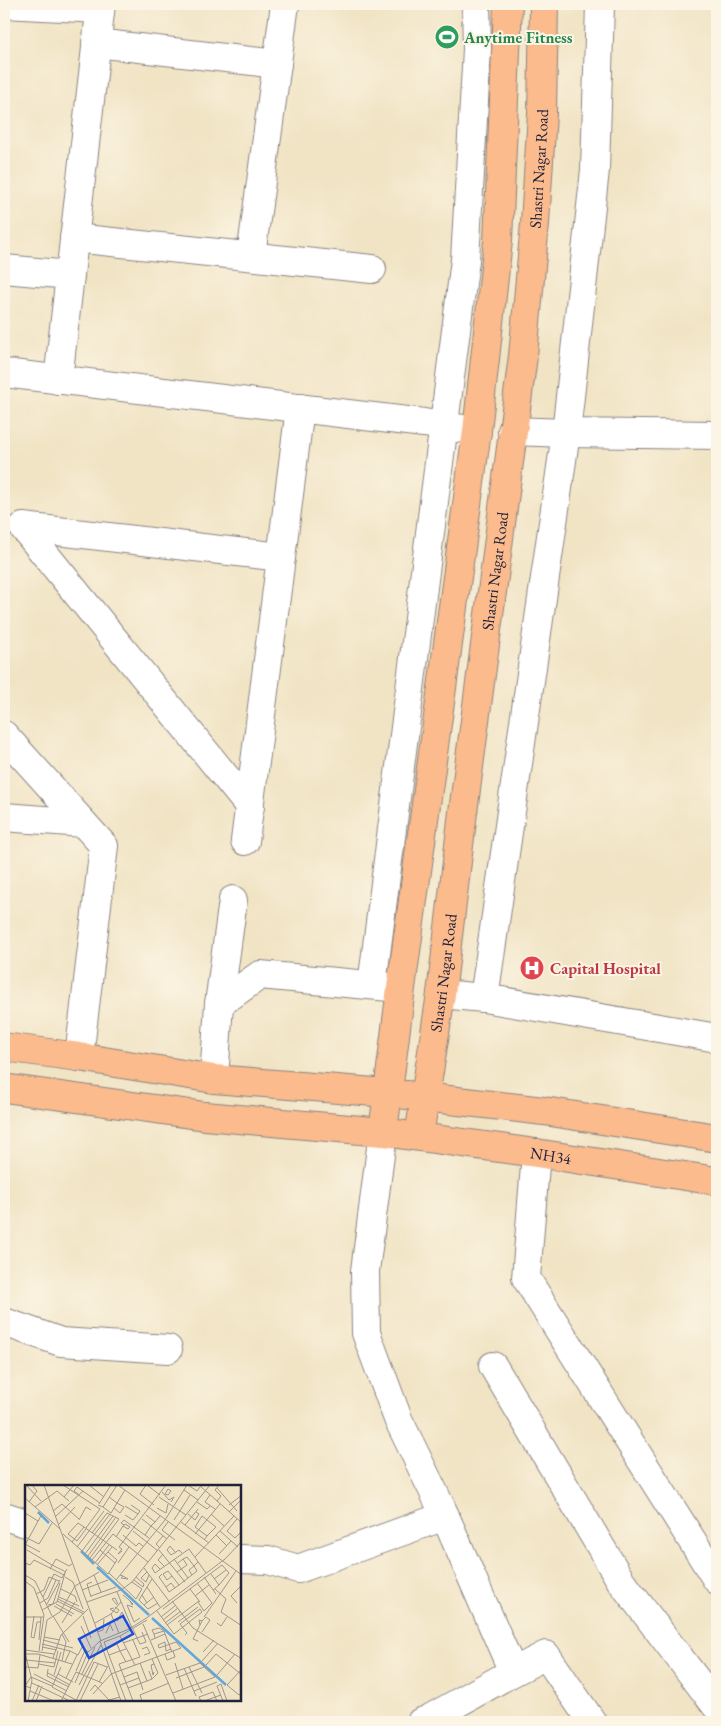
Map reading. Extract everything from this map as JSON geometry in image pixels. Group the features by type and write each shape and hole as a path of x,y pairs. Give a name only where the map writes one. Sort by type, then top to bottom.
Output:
{"main road":[{"path":"383,1132 400,988 477,431 498,241 508,4"},
{"name":"Shastri Nagar Road","path":"419,1136 441,994 461,822 523,356 535,224 542,114 544,4"},
{"path":"400,988 441,994"},
{"path":"4,1047 214,1078 387,1093 544,1111 717,1138"},
{"name":"NH34","path":"4,1088 205,1116 419,1136 717,1181"}],"street":[{"path":"4,4 100,7 58,380"},
{"path":"251,256 285,4"},
{"path":"372,985 465,260 477,49 476,4"},
{"path":"484,998 566,433 595,170 600,4"},
{"path":"96,43 277,64"},
{"path":"74,238 372,269"},
{"path":"4,269 70,274"},
{"path":"4,374 300,408 477,431"},
{"path":"246,841 300,408"},
{"path":"512,431 717,435"},
{"path":"250,807 23,527 281,557"},
{"path":"4,735 104,846 79,1057"},
{"path":"4,817 83,823"},
{"path":"214,1078 219,1004 233,900"},
{"path":"219,1004 260,975 400,988"},
{"path":"441,994 484,998 717,1038"},
{"path":"383,1132 365,1271 366,1333 398,1419 445,1516 513,1672"},
{"path":"536,1153 526,1278 717,1580"},
{"path":"4,1322 61,1342 168,1349"},
{"path":"493,1366 621,1581 717,1707"},
{"path":"4,1516 25,1523"},
{"path":"241,1559 268,1560 298,1569 445,1516"},
{"path":"426,1722 546,1655 592,1722"}],"place":[{"name":"Anytime Fitness","path":"447,37"},
{"name":"Capital Hospital","path":"532,968"}]}
